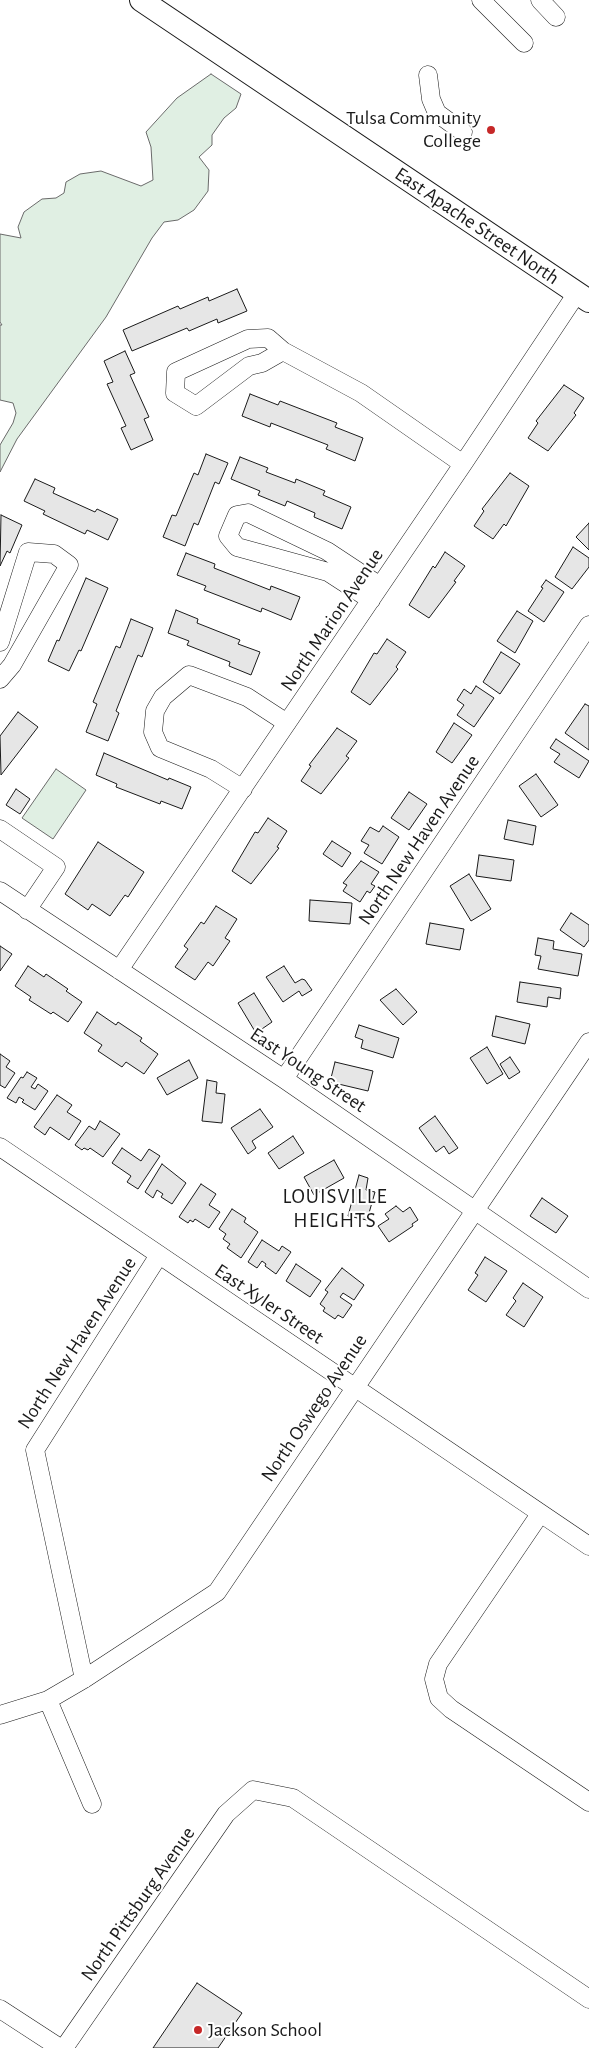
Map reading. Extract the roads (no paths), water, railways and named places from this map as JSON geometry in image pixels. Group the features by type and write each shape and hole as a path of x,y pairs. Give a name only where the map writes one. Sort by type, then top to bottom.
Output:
{"main road":[{"name":"East Apache Street North","path":"141,0 583,297"}],"street":[{"path":"481,0 524,43"},
{"path":"540,0 556,17"},
{"path":"428,75 431,99 437,113 463,132"},
{"name":"North Marion Avenue","path":"120,970 463,464 583,297"},
{"path":"283,351 262,363 249,366 196,406 175,393 176,372 248,339 268,338 283,351 361,393 463,464"},
{"path":"248,512 310,543 375,593 328,572 237,547 228,536 237,515 248,512"},
{"path":"0,642 28,552 54,554 69,565 12,665 0,679"},
{"name":"North New Haven Avenue","path":"284,1079 589,624"},
{"path":"243,788 211,769 160,748 153,732 155,712 163,697 190,675 247,697 287,723"},
{"path":"0,829 56,867 27,910"},
{"name":"East Young Street","path":"0,891 284,1079 589,1289"},
{"name":"North Oswego Avenue","path":"0,1715 48,1700 84,1679 217,1592 354,1386 476,1211 589,1042"},
{"name":"East Xyler Street","path":"0,1147 589,1546"},
{"name":"North New Haven Avenue","path":"84,1679 34,1450 159,1255"},
{"path":"540,1514 438,1664 434,1679 440,1698 451,1709 589,1802"},
{"path":"48,1700 92,1804"},
{"name":"North Pittsburg Avenue","path":"64,2048 226,1814 253,1790 293,1798 589,1998"},
{"path":"0,2010 60,2048"}],"place":[{"name":"Tulsa Community College","path":"491,130"},
{"name":"Jackson School","path":"198,2030"}],"district":[{"name":"LOUISVILLE HEIGHTS","path":"335,1209"}]}
